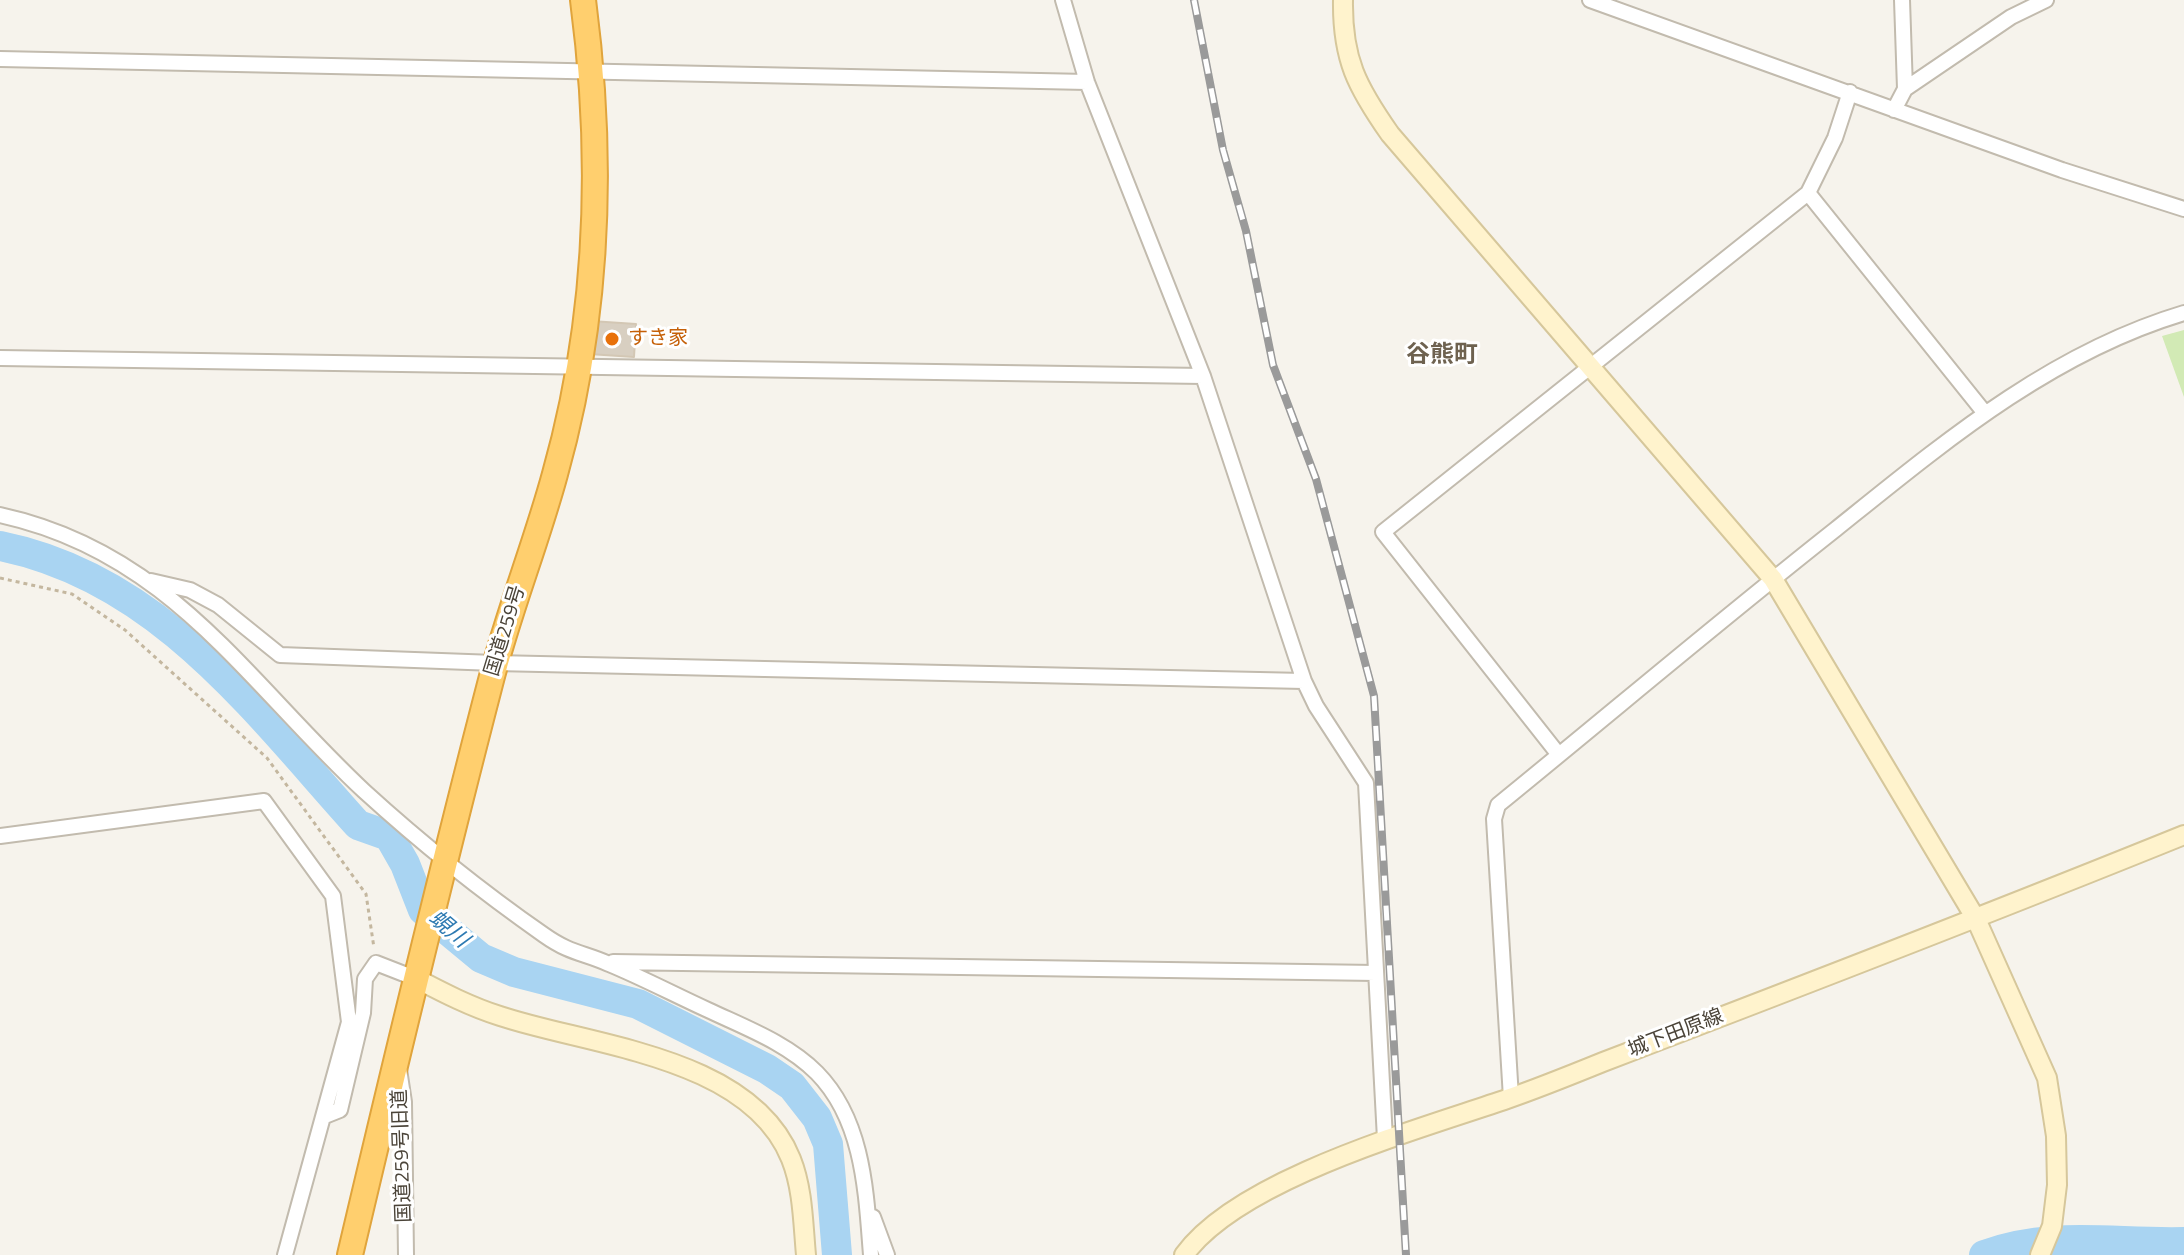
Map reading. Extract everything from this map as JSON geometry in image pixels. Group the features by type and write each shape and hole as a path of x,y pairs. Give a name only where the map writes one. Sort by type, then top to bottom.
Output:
{"highway":[{"name":"国道259号","path":"350,1255 495,663 556,473 579,369 594,254 597,142 583,0"}],"street":[{"path":"1063,0 1087,82 1203,376 1304,681 1316,706 1366,783 1385,1139"},
{"path":"1343,0 1343,29 1350,69 1390,134 1773,579 1976,919 2047,1078 2056,1136 2057,1185 2052,1226 2040,1255"},
{"path":"1590,0 2062,170 2184,209"},
{"path":"1902,0 1905,89"},
{"path":"1894,110 1905,89 2011,17 2046,0"},
{"path":"0,59 1087,82"},
{"path":"1559,755 1383,532 1808,193 1835,138 1850,92"},
{"path":"1808,193 1984,412"},
{"path":"1511,1098 1494,819 1498,805 1773,579 1984,412 2095,347 2184,313"},
{"path":"0,358 1203,376"},
{"path":"0,515 82,540 148,580 211,633 364,791 446,868 567,952 606,962 781,1045 818,1074 846,1114 866,1197 887,1255"},
{"path":"148,580 190,590 218,605 280,655 495,663 1304,681"},
{"path":"0,836 264,801 333,896 349,1022 285,1255"},
{"name":"城下田原線","path":"1184,1255 1197,1236 1243,1201 1385,1139 1511,1098 1976,919 2184,835"},
{"path":"606,962 1376,973"},
{"path":"325,1116 340,1110 363,1013 365,979 376,963 501,1017 599,1039 671,1062 750,1105 774,1130 790,1156 799,1183 806,1255"},
{"name":"国道259号旧道","path":"397,1057 404,1102 406,1255"},
{"path":"866,1197 871,1255"}],"path":[{"path":"0,578 72,594 125,630 267,758 366,894 376,963"}],"green space":[{"path":"2184,330 2184,397 2162,336"}],"building":[{"name":"すき家","path":"591,321 636,324 634,357 589,354"}],"waterway":[{"name":"蜆川","path":"0,546 57,562 109,587 156,618 200,655 281,738 358,825 389,836 405,864 423,910 481,958 514,972 638,1004 767,1069 792,1086 817,1118 828,1144 837,1255"},
{"name":"蜆川","path":"1984,1255 2009,1247 2059,1240 2184,1242"}],"railway":[{"path":"1194,0 1223,150 1246,231 1273,365 1316,479 1374,696 1406,1255"}],"place":[{"name":"すき家","path":"612,339"}],"district":[{"name":"谷熊町","path":"1442,356"}]}
